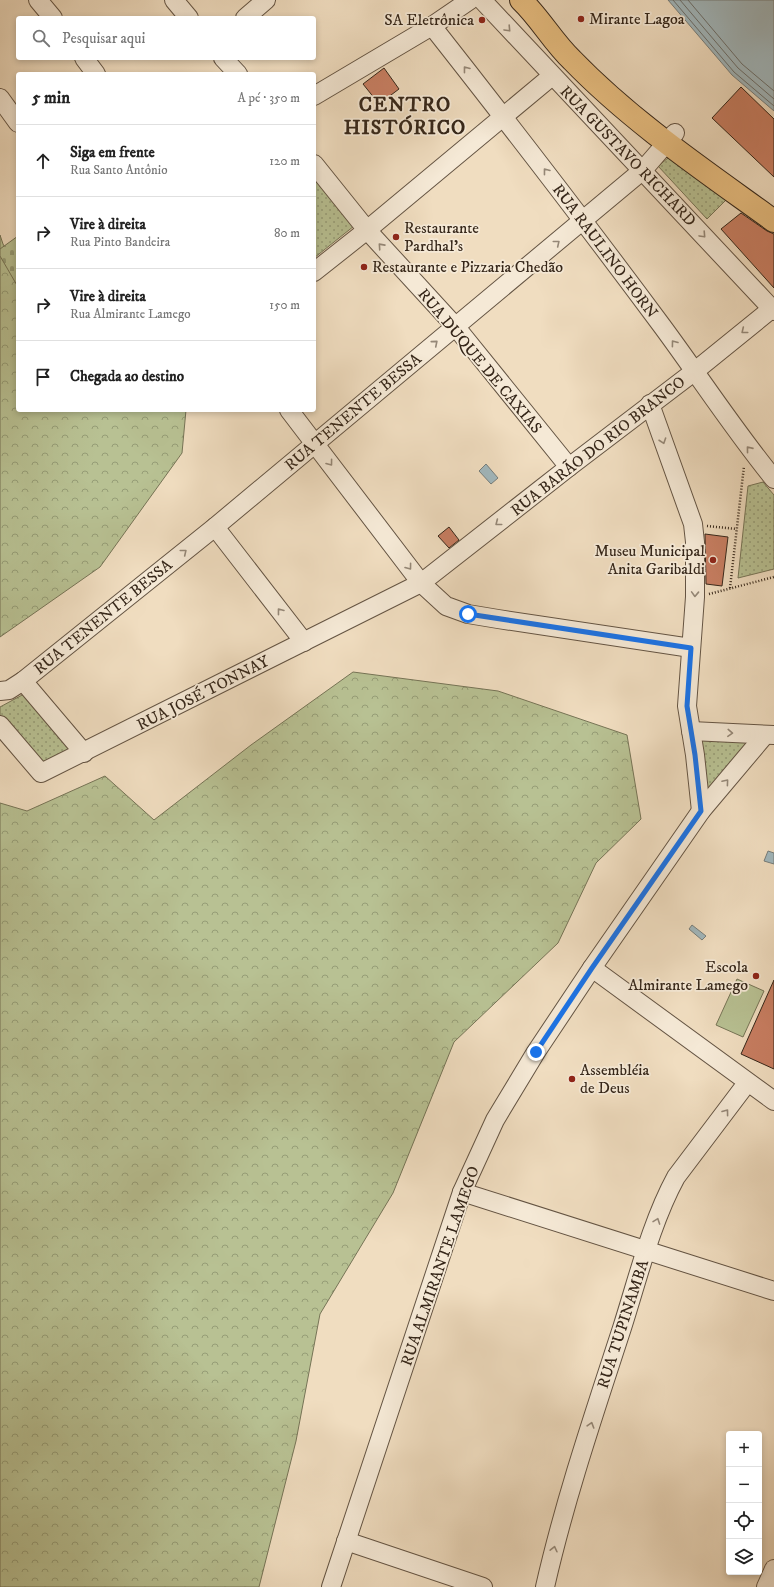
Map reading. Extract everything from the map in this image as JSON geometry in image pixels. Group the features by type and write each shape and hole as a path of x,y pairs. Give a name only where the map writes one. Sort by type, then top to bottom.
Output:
{"main road":[{"path":"521,0 571,60 630,113 671,138 738,188 774,221"},
{"path":"539,0 580,52 671,138"},
{"path":"738,188 774,209"}],"street":[{"path":"38,0 51,16"},
{"path":"174,0 187,16"},
{"path":"247,16 266,0"},
{"name":"RUA GUSTAVO RICHARD","path":"482,0 773,309"},
{"path":"316,95 432,26 463,2"},
{"name":"RUA RAULINO HORN","path":"432,26 584,221 695,371 746,445 774,479"},
{"path":"86,60 94,72"},
{"path":"225,60 236,72"},
{"path":"316,270 367,230 552,76"},
{"path":"0,98 16,119"},
{"name":"RUA TENENTE BESSA","path":"0,691 9,690 23,681 316,444 455,326 584,221 643,170 671,138"},
{"name":"RUA DUQUE DE CAXIAS","path":"316,166 367,230 455,326 568,467"},
{"name":"RUA BARÃO DO RIO BRANCO","path":"421,583 568,467 695,371 773,309"},
{"path":"650,404 693,524 695,542 695,597 687,706 701,811"},
{"path":"291,412 421,583 446,606 468,614 691,648"},
{"path":"215,527 304,642"},
{"name":"RUA JOSÉ TONNAY","path":"0,725 41,773 84,753 421,583"},
{"path":"23,681 84,753"},
{"path":"691,731 770,735"},
{"name":"RUA ALMIRANTE LAMEGO","path":"331,1587 462,1192 495,1120 536,1052 592,968 701,811 770,735"},
{"path":"592,968 747,1083 774,1101"},
{"name":"RUA TUPINAMBA","path":"545,1587 556,1538 647,1251 667,1193 676,1177 747,1083"},
{"path":"462,1192 774,1291"},
{"path":"346,1541 483,1587"},
{"path":"766,1587 774,1569"}],"path":[{"path":"730,588 746,445"},
{"path":"693,524 737,529"},
{"path":"695,597 774,577"}],"green space":[{"path":"673,154 729,197 707,219 658,166"},
{"path":"316,181 354,226 316,256"},
{"path":"0,235 3,244 16,267 16,412 186,412 182,453 100,567 0,637"},
{"path":"16,237 16,284 0,256 0,249"},
{"path":"763,482 774,495 774,569 738,578 748,486"},
{"path":"353,672 498,691 627,735 641,819 596,863 558,943 454,1042 393,1193 320,1314 296,1441 259,1587 0,1587 0,803 27,811 105,776 154,820 251,745"},
{"path":"24,694 71,751 43,764 0,716 0,707"},
{"path":"698,740 750,740 705,799"},
{"path":"737,979 764,991 743,1037 716,1025"}],"water":[{"path":"668,0 774,0 774,111 732,75"},
{"path":"486,464 498,478 491,484 479,471"},
{"path":"768,851 774,853 774,864 764,861"},
{"path":"692,925 706,936 702,940 689,929"}],"building":[{"path":"384,68 399,89 379,104 363,84"},
{"path":"741,87 774,119 774,177 712,118"},
{"path":"741,213 767,231 774,234 774,288 721,229"},
{"path":"449,527 459,540 449,548 438,536"},
{"name":"Museu Municipal Anita Garibaldi","path":"705,534 728,537 722,586 706,584"},
{"path":"774,980 774,1069 741,1054"}],"place":[{"name":"Mirante Lagoa","path":"581,19"},
{"name":"SA Eletrônica","path":"482,20"},
{"name":"Restaurante Pardhal's","path":"396,237"},
{"name":"Restaurante e Pizzaria Chedão","path":"364,267"},
{"name":"Museu Municipal Anita Garibaldi","path":"713,560"},
{"name":"Escola Almirante Lamego","path":"756,976"},
{"name":"Assembléia de Deus","path":"572,1079"}],"district":[{"name":"CENTRO HISTÓRICO","path":"405,116"}],"route":[{"path":"468,614 691,648 687,706 695,755 701,811 592,968 536,1052"}]}
